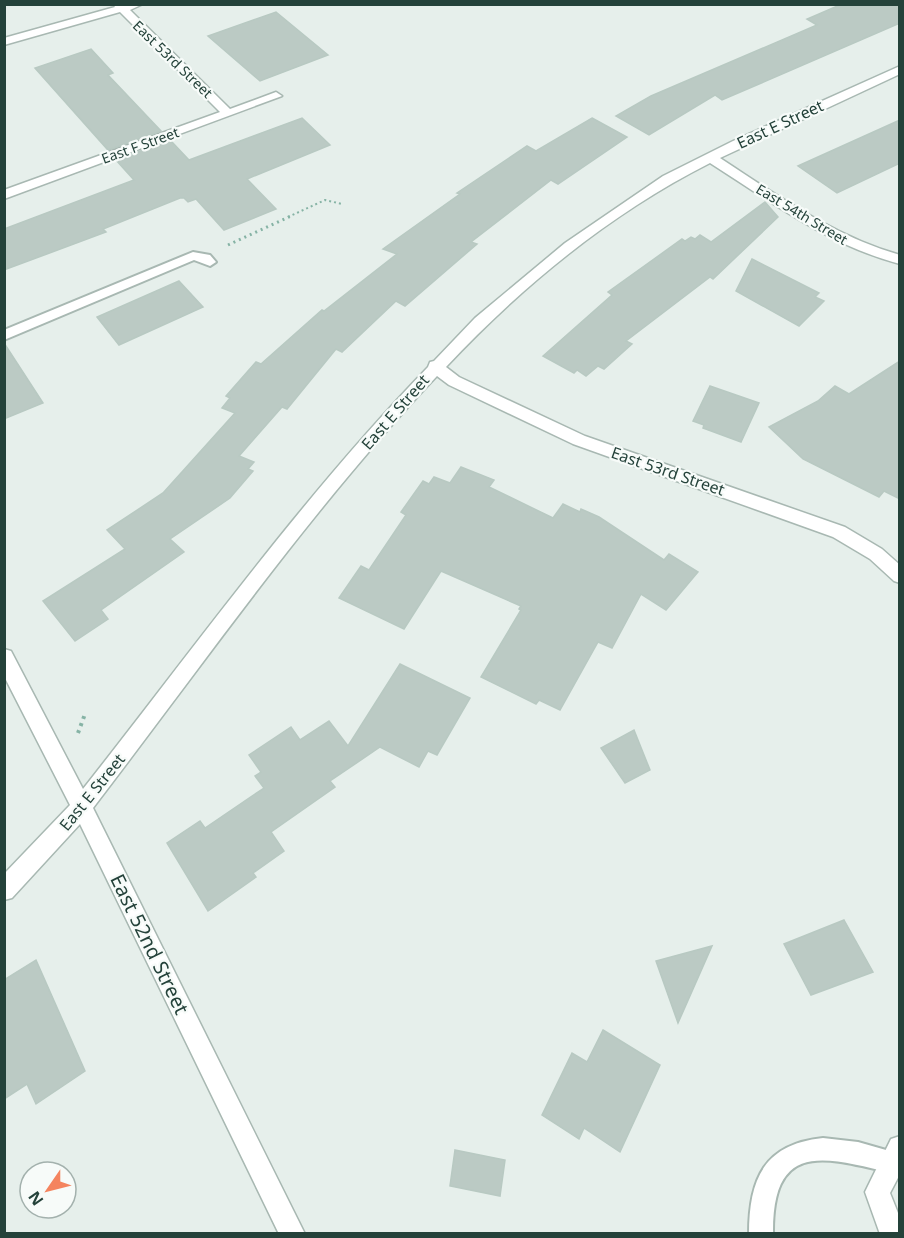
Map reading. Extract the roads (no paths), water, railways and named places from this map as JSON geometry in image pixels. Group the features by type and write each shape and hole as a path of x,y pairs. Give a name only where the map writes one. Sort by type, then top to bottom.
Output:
{"street":[{"path":"4,42 120,7 138,4"},
{"name":"East 53rd Street","path":"120,7 228,113"},
{"name":"East E Street","path":"4,890 82,807 282,548 388,418 435,366 480,322 570,246 640,196 710,157 900,69"},
{"name":"East F Street","path":"4,195 276,96"},
{"name":"East 54th Street","path":"710,157 827,232 854,245 900,260"},
{"name":"East 53rd Street","path":"435,366 454,381 579,440 839,532 876,554 899,576"},
{"name":"East 52nd Street","path":"4,657 82,807 293,1233"},
{"path":"893,1233 876,1192 896,1155"}],"lane":[{"path":"4,335 193,256 206,258 210,262"},
{"path":"761,1233 760,1207 767,1180 782,1162 801,1150 825,1149 896,1155"}]}
